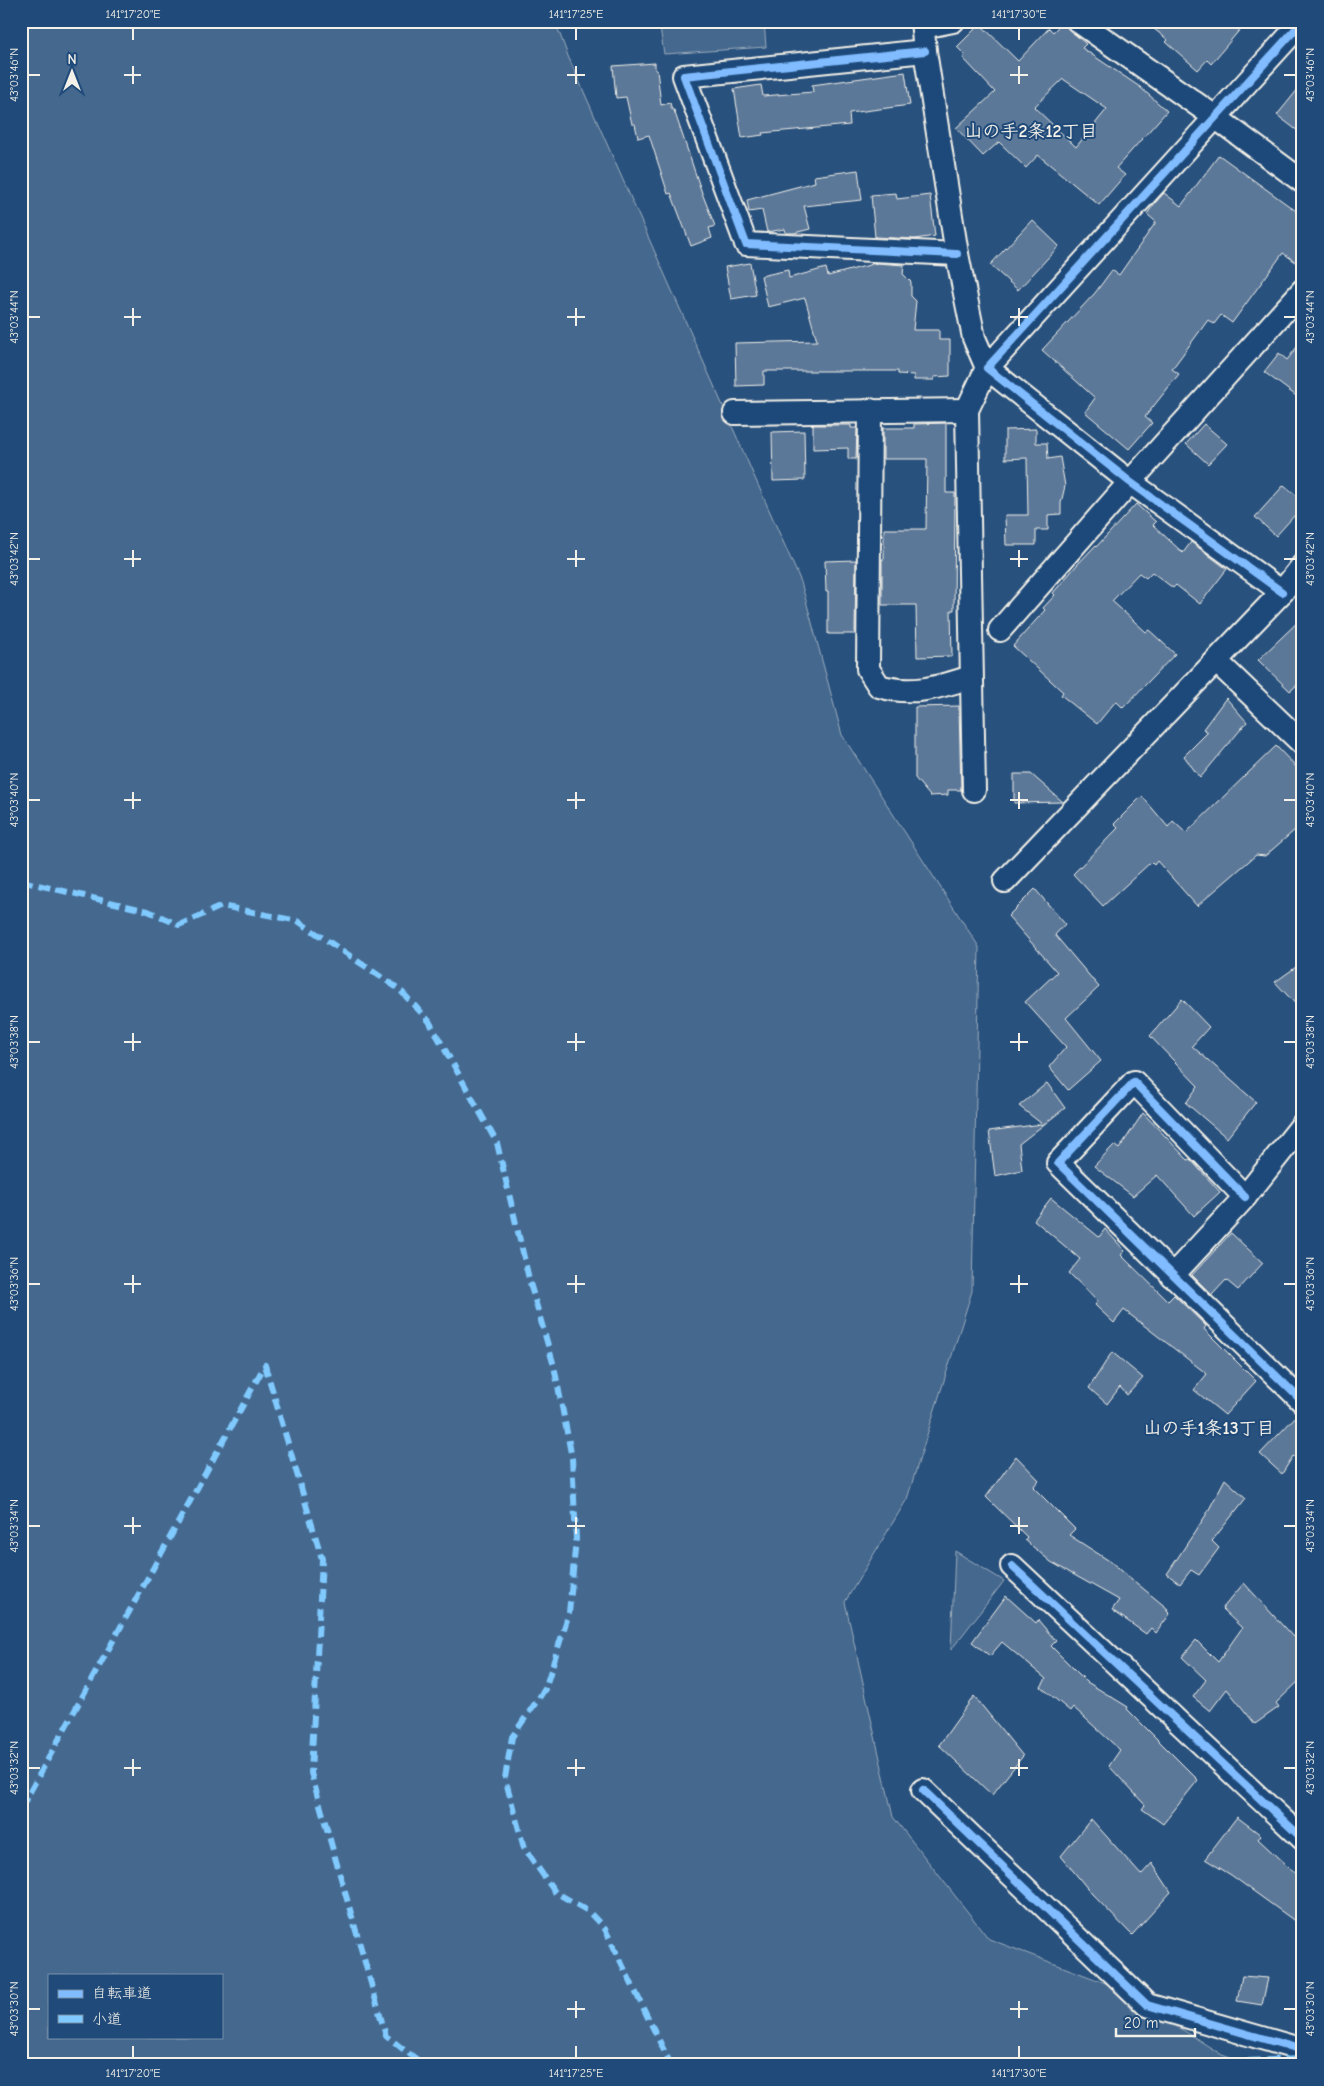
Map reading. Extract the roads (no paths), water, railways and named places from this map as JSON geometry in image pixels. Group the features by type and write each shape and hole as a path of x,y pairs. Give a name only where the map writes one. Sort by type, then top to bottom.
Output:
{"street":[{"path":"953,21 923,24 925,51 957,254 974,338 987,368 1130,482 1282,592"},
{"path":"1078,21 1215,117 1303,182"},
{"path":"974,790 967,410 987,368 1303,21"},
{"path":"925,51 684,76 746,244 957,254"},
{"path":"1000,630 1303,290"},
{"path":"870,410 868,668 879,686 897,692 934,689 971,677"},
{"path":"735,413 967,410"},
{"path":"1005,881 1282,592 1303,565"},
{"path":"1216,661 1303,744"},
{"path":"1245,1197 1134,1082 1058,1163 1303,1402"},
{"path":"1172,1276 1245,1197 1303,1124"},
{"path":"1012,1566 1303,1839"},
{"path":"923,1790 1147,2005 1303,2050"}],"district":[{"name":"山の手2条12丁目","path":"1031,131"},
{"name":"山の手1条13丁目","path":"1209,1428"}]}
